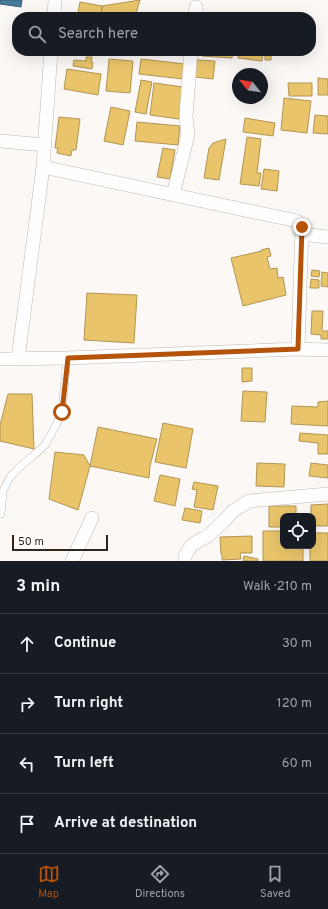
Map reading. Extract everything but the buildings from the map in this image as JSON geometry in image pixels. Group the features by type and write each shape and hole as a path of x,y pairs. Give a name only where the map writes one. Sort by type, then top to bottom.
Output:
{"street":[{"path":"54,12 55,0"},
{"path":"18,359 43,166 51,56"},
{"path":"173,195 188,135 186,116 191,56"},
{"path":"0,141 45,145"},
{"path":"43,166 297,222 302,227 298,349"},
{"path":"302,234 328,237"},
{"path":"0,359 68,358 298,349 328,350"},
{"path":"185,561 185,556 191,546 208,536 233,511 249,501 328,494"},
{"path":"72,561 92,518"}],"lane":[{"path":"1,514 3,491 10,477 45,445 62,412 68,358"}],"route":[{"path":"62,412 68,358 298,349 302,227"}]}
